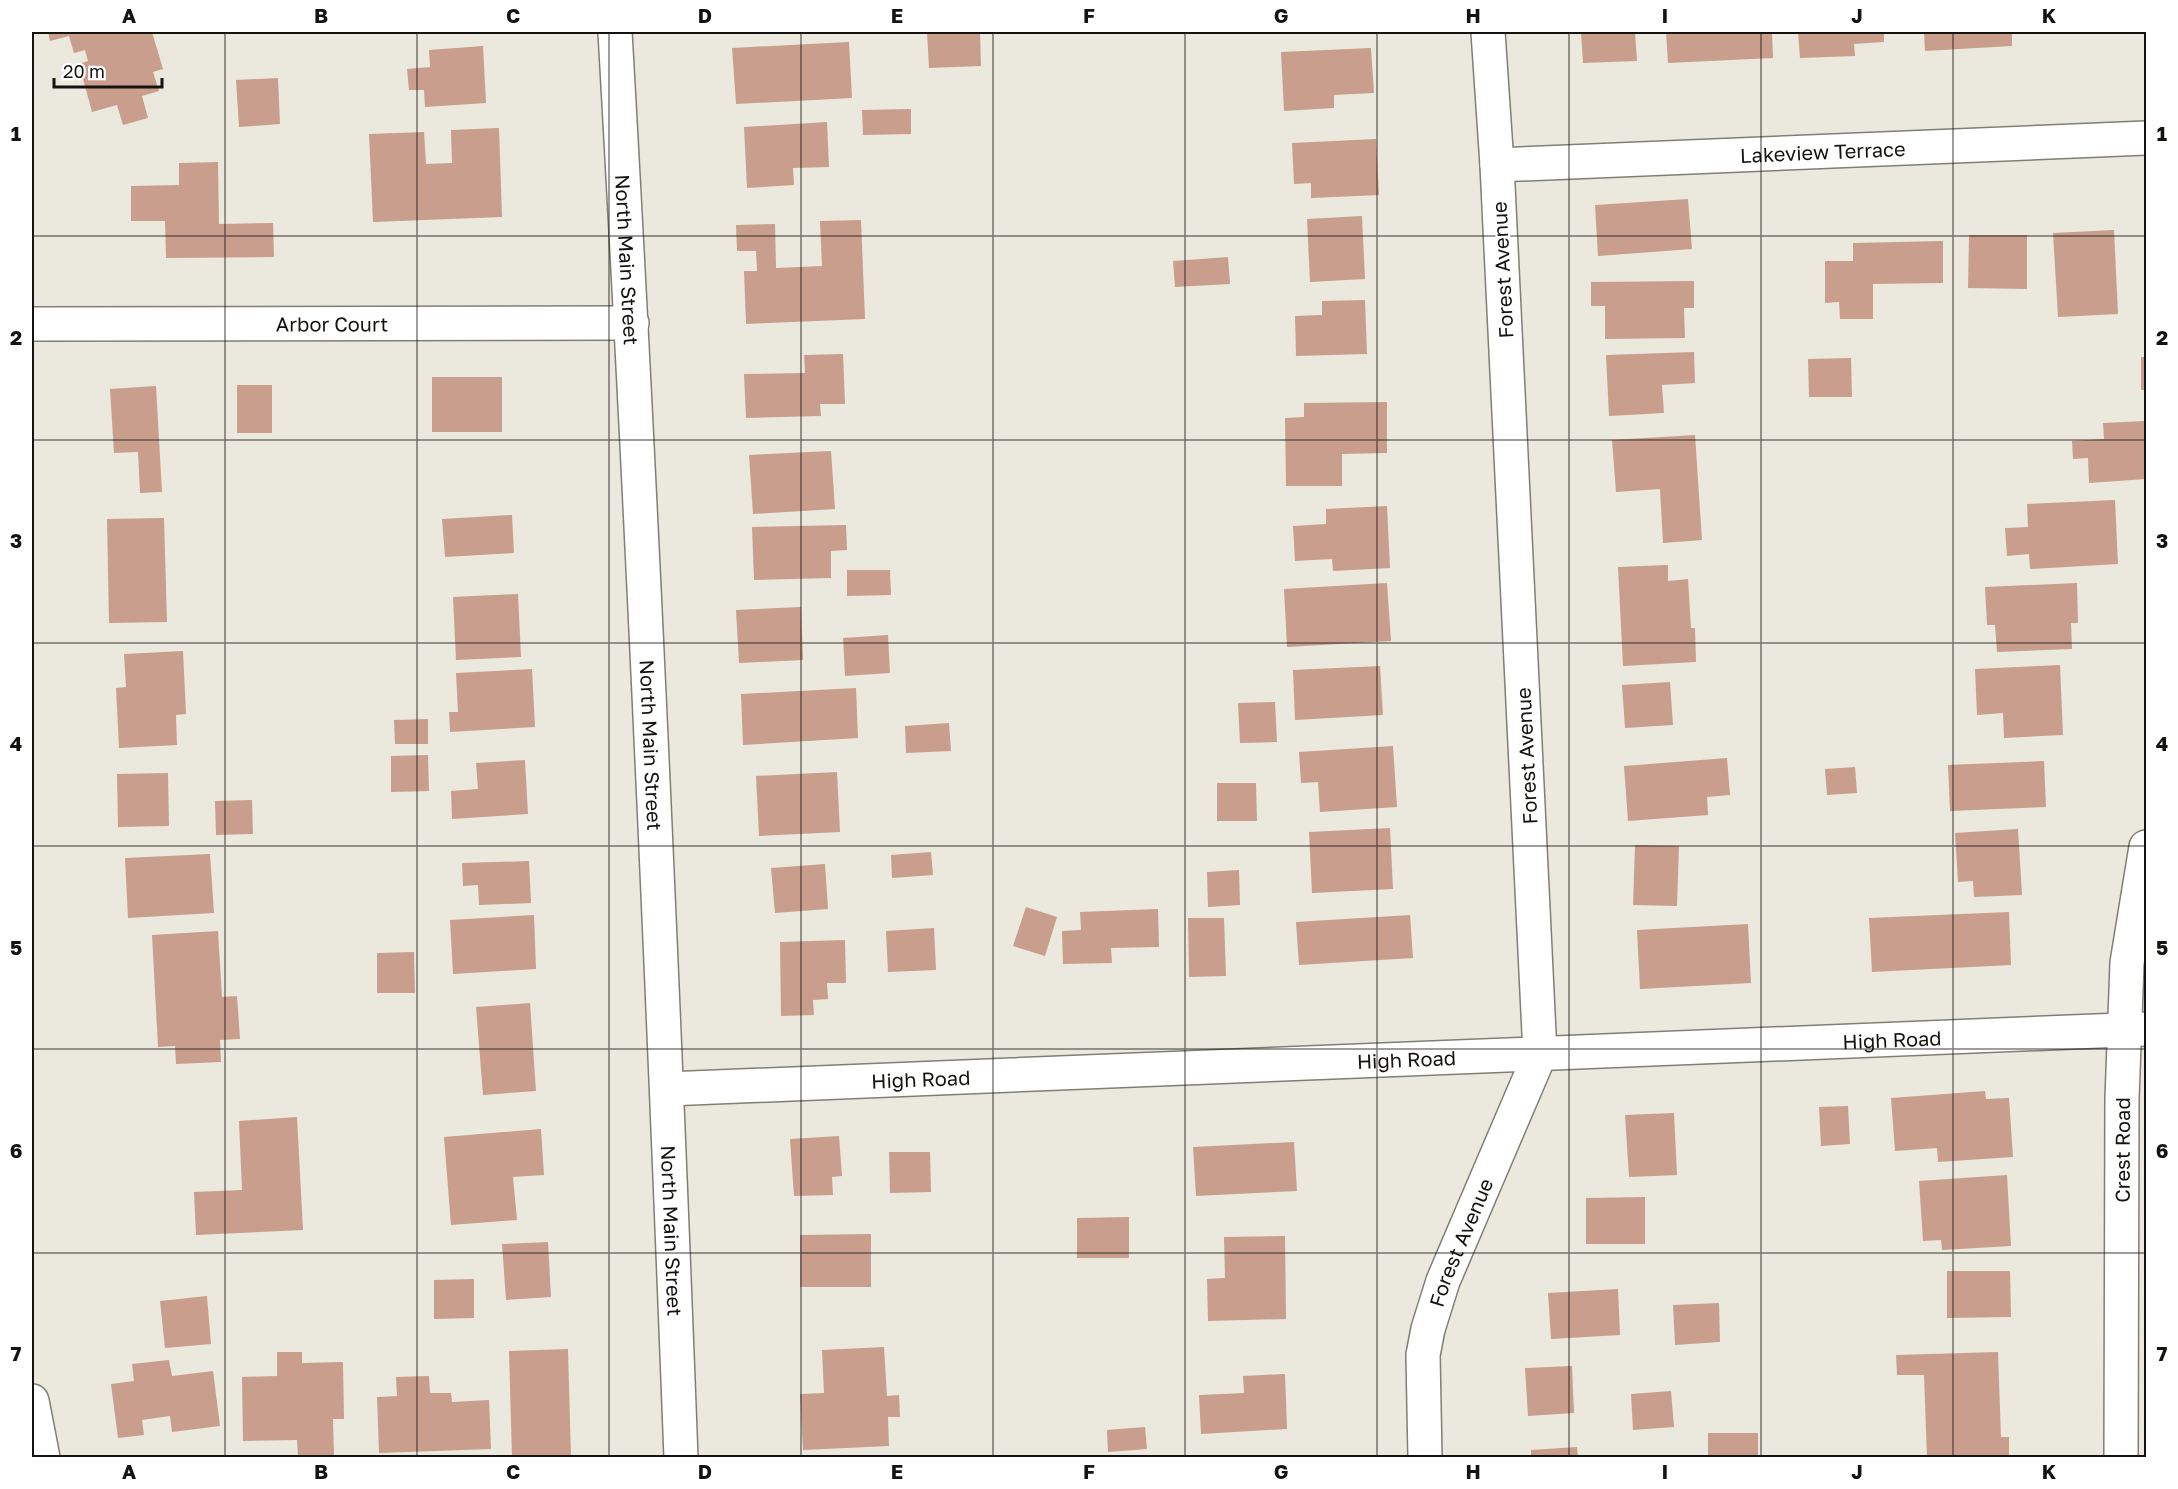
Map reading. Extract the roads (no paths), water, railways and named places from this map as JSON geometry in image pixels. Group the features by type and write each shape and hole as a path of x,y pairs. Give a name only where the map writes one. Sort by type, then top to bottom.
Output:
{"street":[{"name":"North Main Street","path":"615,32 632,323 667,1089 681,1458"},
{"name":"Forest Avenue","path":"1425,1458 1423,1355 1428,1329 1443,1281 1540,1054 1497,165 1488,32"},
{"name":"Lakeview Terrace","path":"1497,165 2146,138"},
{"name":"Arbor Court","path":"32,324 632,323"},
{"name":"Crest Road","path":"2121,1458 2122,1111 2136,1030 2127,963 2146,847"},
{"name":"High Road","path":"667,1089 2136,1030"},
{"path":"32,1401 43,1458"}]}
